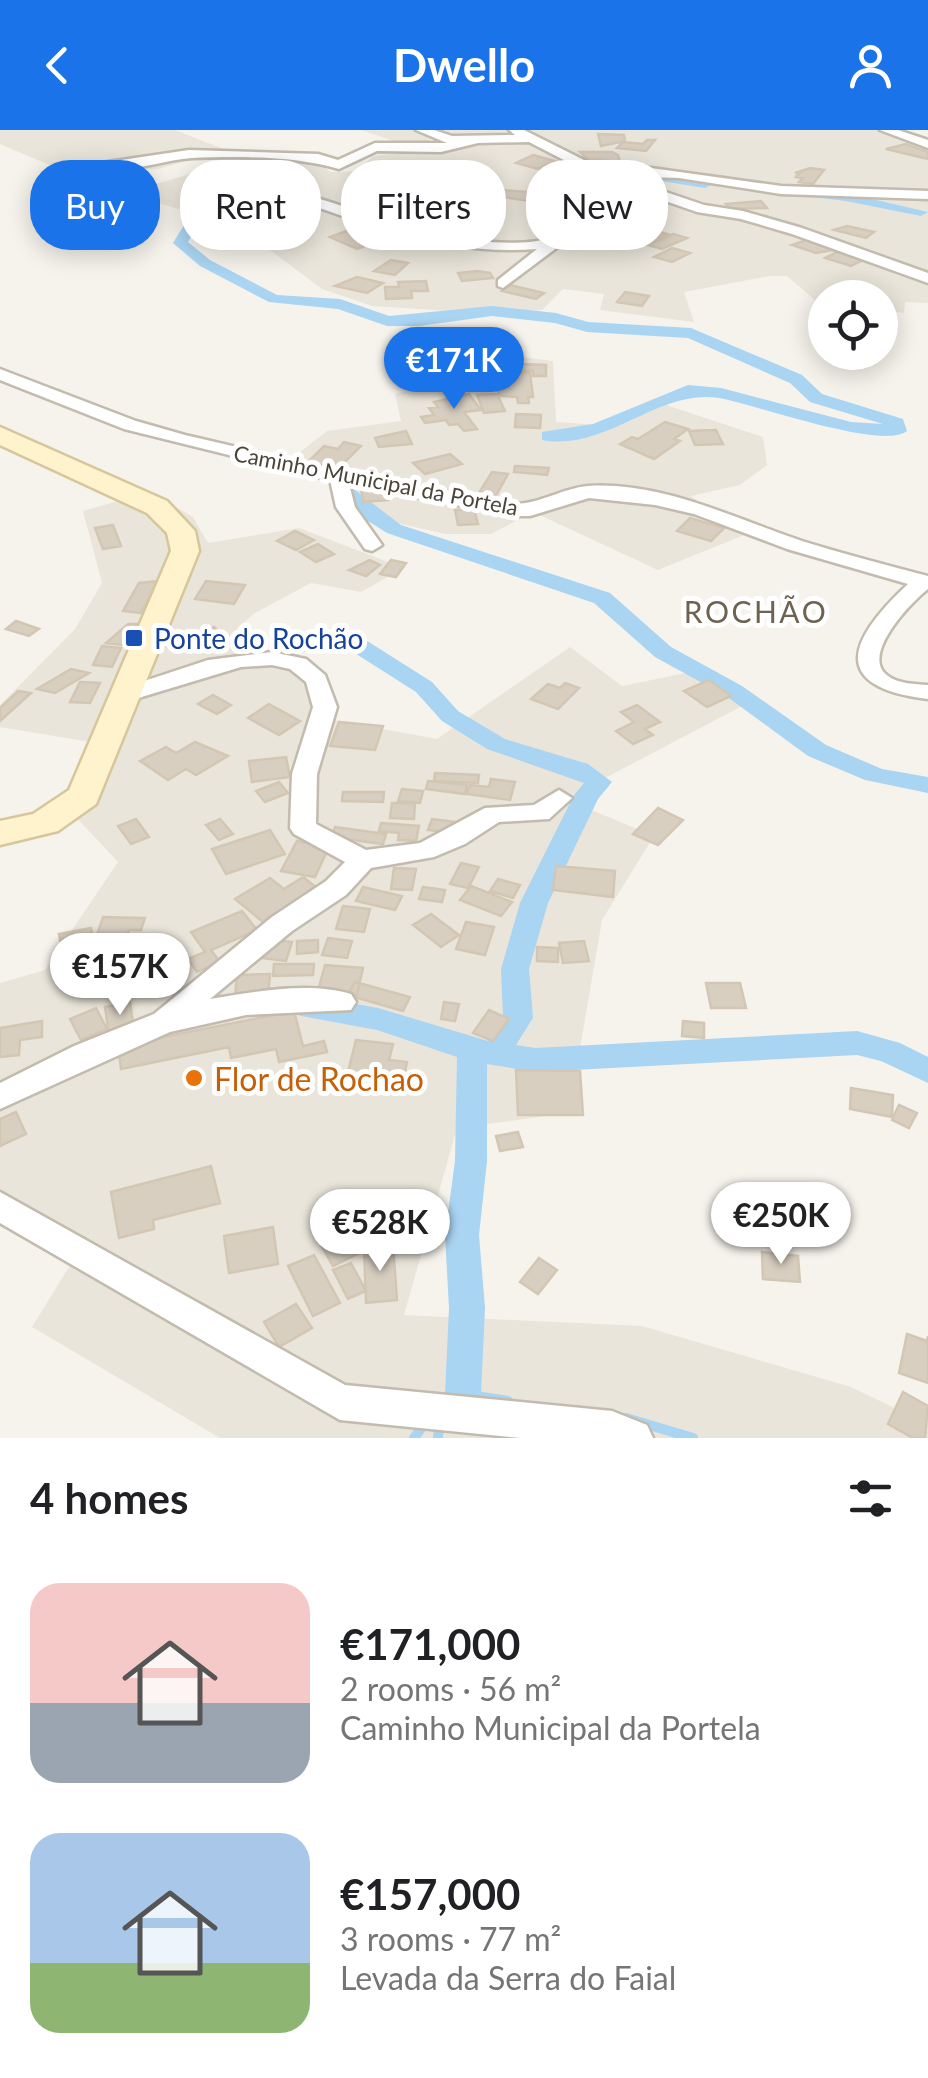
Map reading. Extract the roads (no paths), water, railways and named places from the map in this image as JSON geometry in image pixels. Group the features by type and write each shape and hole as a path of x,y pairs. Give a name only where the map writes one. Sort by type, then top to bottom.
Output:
{"main road":[{"path":"0,435 158,507 181,530 185,551 84,796 65,814 46,824 0,833"}],"street":[{"path":"422,130 440,138 473,141 531,138"},
{"path":"515,130 575,160"},
{"path":"886,130 928,144"},
{"path":"155,160 188,154 318,158 339,165 376,147 441,148 473,141"},
{"path":"668,175 743,186 928,195"},
{"path":"668,197 797,231 928,278"},
{"path":"321,202 380,224 453,241 526,244"},
{"path":"503,283 545,250"},
{"name":"Caminho Municipal da Portela","path":"0,374 130,425 340,477 514,510 530,510 588,492 655,499 700,509 794,544 925,583"},
{"path":"340,477 339,490 348,516 369,536 372,545"},
{"path":"925,583 897,604 870,641 866,658 870,670 884,684 928,692"},
{"path":"125,695 200,669 240,660 282,658 311,672 320,684 325,711 306,768 301,796 304,828 362,860 425,850 456,838 494,814 540,813 559,798"},
{"path":"166,1019 282,924 336,888 362,860"},
{"path":"0,1097 88,1052 166,1019 222,1006 293,999 341,1002"},
{"path":"0,1206 340,1402 467,1426 612,1429 634,1438"}],"waterway":[{"path":"668,178 705,184"},
{"path":"717,185 846,197 921,212"},
{"path":"189,250 205,263 274,299 340,304 387,321 419,321 492,311 556,318 587,327 691,333 796,379 816,398 897,423 898,431 851,427 721,393 688,390 597,429 548,436"},
{"path":"347,490 367,512 394,529 602,598 663,652 734,691 801,741 874,775 928,785"},
{"path":"287,651 319,639 356,644 424,687 450,716 496,744 579,770 600,782 587,795 534,903 515,969 518,1018 501,1044"},
{"path":"301,1005 378,1019 472,1050"},
{"path":"472,1050 535,1060 857,1043 889,1051 928,1071"},
{"path":"463,1394 467,1308 462,1235 471,1161 472,1050"},
{"path":"443,1403 464,1375"},
{"path":"456,1401 463,1394 508,1401"},
{"path":"626,1418 693,1438"},
{"path":"438,1438 439,1421"},
{"path":"414,1438 426,1422"}],"place":[{"name":"Ponte do Rochão","path":"134,638"},
{"name":"Flor de Rochao","path":"194,1078"}],"district":[{"name":"ROCHÃO","path":"756,611"}]}
